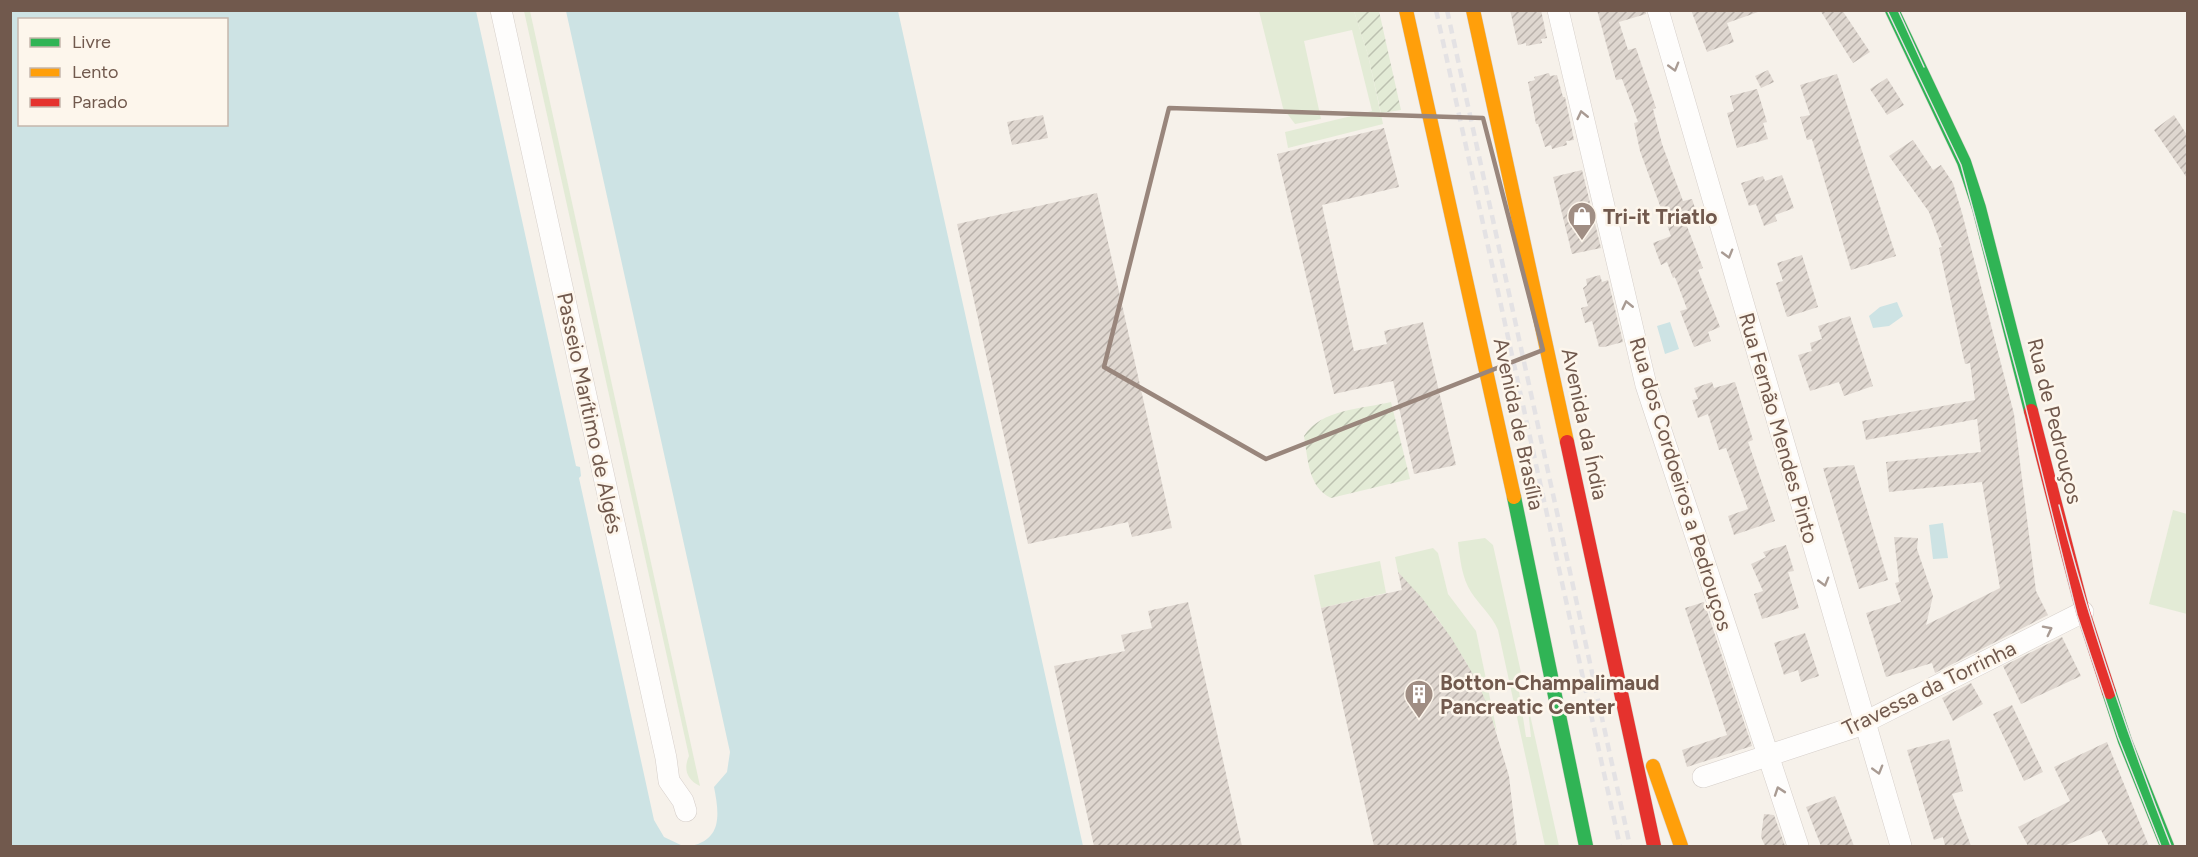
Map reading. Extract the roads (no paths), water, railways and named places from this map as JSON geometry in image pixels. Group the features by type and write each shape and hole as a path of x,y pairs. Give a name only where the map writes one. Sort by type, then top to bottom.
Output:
{"main road":[{"name":"Avenida de Brasília","path":"1406,10 1517,510 1586,846"},
{"name":"Avenida da Índia","path":"1473,10 1654,846"},
{"name":"Rua de Pedrouços","path":"1892,10 1964,162 2083,612 2125,741 2167,846"},
{"path":"1618,677 1673,818 1680,846"}],"street":[{"name":"Passeio Marítimo de Algés","path":"501,10 666,758 667,772 686,812"},
{"name":"Rua dos Cordoeiros a Pedrouços","path":"1558,10 1646,385 1798,846"},
{"name":"Rua Fernão Mendes Pinto","path":"1658,10 1901,846"},
{"name":"Travessa da Torrinha","path":"1703,777 1865,723 2083,612"}],"tram line":[{"path":"1887,10 1961,165 2022,392 2077,615 2118,737 2161,846"},
{"path":"1898,10 1924,67"},
{"path":"2059,505 2110,677 2171,846"}],"railway":[{"path":"1436,10 1620,846"},
{"path":"1447,10 1630,846"}],"place":[{"name":"Tri-it Triatlo","path":"1582,242"},
{"name":"Botton-Champalimaud Pancreatic Center","path":"1419,720"}]}
